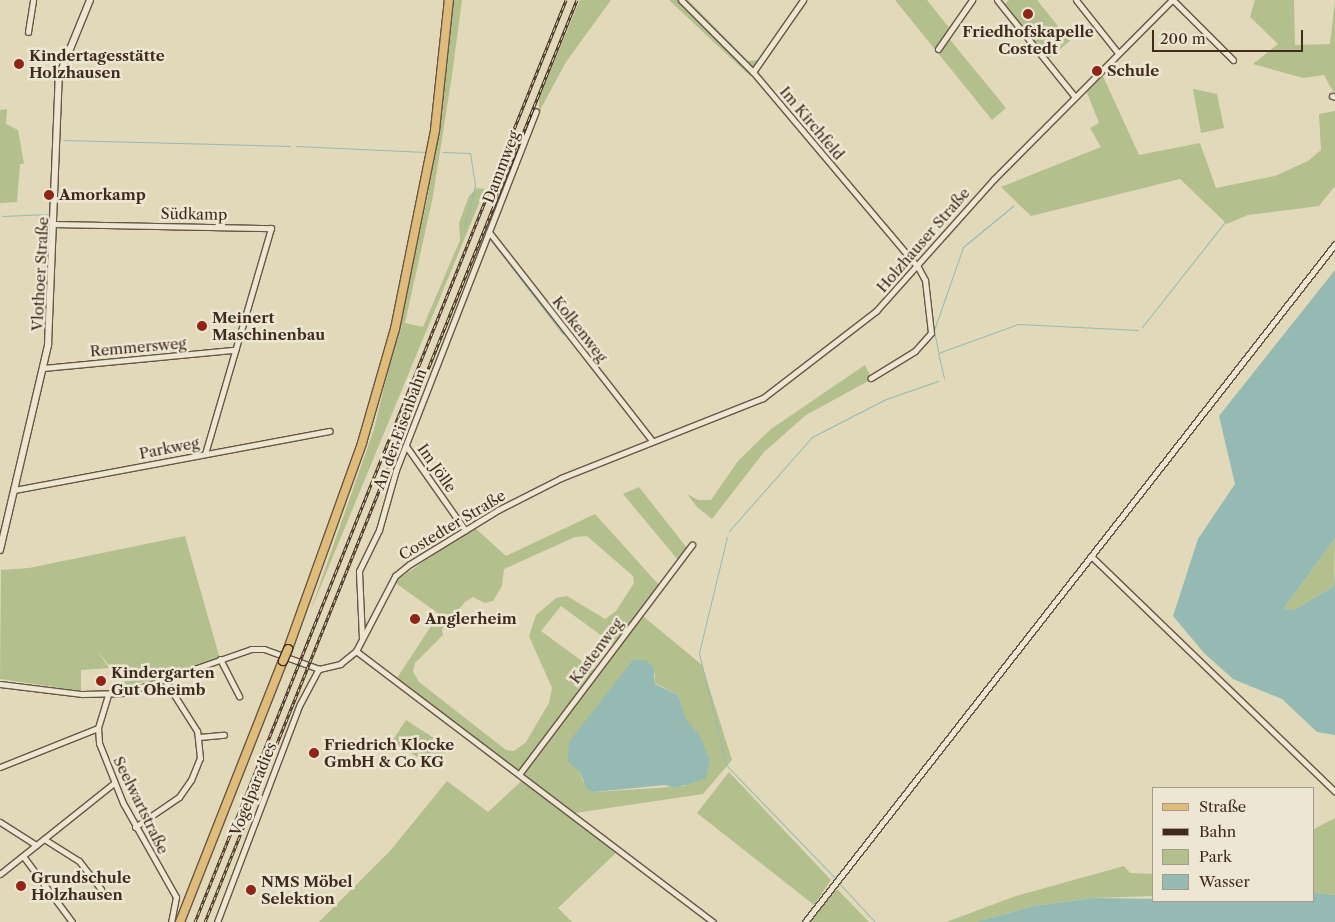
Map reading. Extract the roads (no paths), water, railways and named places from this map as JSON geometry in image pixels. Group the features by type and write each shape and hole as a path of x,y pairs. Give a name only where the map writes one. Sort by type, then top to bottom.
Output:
{"main road":[{"path":"180,922 288,649 362,443 395,329 435,130 449,0"}],"street":[{"path":"28,32 32,0"},
{"name":"Vlothoer Straße","path":"0,550 43,368 56,224 58,85 71,41 90,0"},
{"name":"Im Kirchfeld","path":"682,0 753,72 918,267"},
{"path":"753,72 803,0"},
{"path":"938,49 972,0"},
{"path":"997,0 1075,97"},
{"path":"1076,0 1118,53"},
{"path":"1173,0 1233,60"},
{"name":"Holzhauser Straße","path":"652,441 763,398 876,311 918,267 983,191 1118,53 1173,0"},
{"name":"Dammweg","path":"489,232 536,111"},
{"name":"Südkamp","path":"56,224 271,228 235,350"},
{"name":"Kolkenweg","path":"489,232 652,441"},
{"name":"An der Eisenbahn","path":"362,639 359,571 379,530 406,446 489,232"},
{"path":"805,922 1335,244"},
{"path":"871,378 915,351 931,333 924,280 918,267"},
{"path":"205,454 235,350"},
{"name":"Remmersweg","path":"43,368 235,350"},
{"name":"Parkweg","path":"14,490 330,431"},
{"name":"Costedter Straße","path":"319,669 340,664 356,651 395,576 465,530 561,478 652,441"},
{"name":"Im Jölle","path":"406,446 465,530"},
{"name":"Kastenweg","path":"520,773 692,545"},
{"path":"1091,556 1335,792"},
{"path":"0,684 108,695 164,679 220,659 264,649 319,669"},
{"path":"356,651 520,773 713,922"},
{"path":"220,659 239,696"},
{"name":"Vogelparadies","path":"218,922 297,713 319,669"},
{"path":"135,827 186,789 200,758 199,736 164,679"},
{"name":"Seelwartstraße","path":"108,695 98,728 99,743 114,783 135,827 176,897 171,922"},
{"path":"0,767 98,728"},
{"path":"199,736 224,735"},
{"path":"0,874 114,783"},
{"path":"0,822 36,845"},
{"path":"44,839 79,861 102,889"},
{"path":"23,856 72,922"}],"water":[{"path":"1335,270 1335,538 1284,608 1294,610 1334,586 1335,571 1335,735 1317,732 1282,699 1233,679 1204,653 1173,616 1198,539 1235,484 1219,416"},
{"path":"633,660 645,660 653,666 655,684 678,695 686,720 700,735 710,761 705,779 675,788 665,785 594,792 587,789 579,771 568,762 569,742"},
{"path":"1315,893 1335,895 1335,922 976,922 1034,906 1093,898 1152,899 1152,902 1315,902"}],"waterway":[{"path":"63,140 290,146"},
{"path":"296,146 425,152"},
{"path":"443,152 470,153 475,186 464,228"},
{"path":"938,351 934,330 963,247 1013,206"},
{"path":"2,216 49,214"},
{"path":"1142,327 1225,222"},
{"path":"490,239 563,334"},
{"path":"944,378 938,353 1018,324 1138,330"},
{"path":"729,531 812,437 886,399 938,381"},
{"path":"727,537 699,653 726,765 837,880"},
{"path":"839,883 875,922"}],"railway":[{"path":"195,922 566,0"},
{"path":"205,922 577,0"}],"place":[{"name":"Friedhofskapelle Costedt","path":"1028,14"},
{"name":"Kindertagesstätte Holzhausen","path":"19,64"},
{"name":"Schule","path":"1097,71"},
{"name":"Amorkamp","path":"49,195"},
{"name":"Meinert Maschinenbau","path":"202,326"},
{"name":"Anglerheim","path":"415,619"},
{"name":"Kindergarten Gut Oheimb","path":"101,681"},
{"name":"Friedrich Klocke GmbH & Co KG","path":"314,753"},
{"name":"Grundschule Holzhausen","path":"21,886"},
{"name":"NMS Möbel Selektion","path":"251,890"}]}
